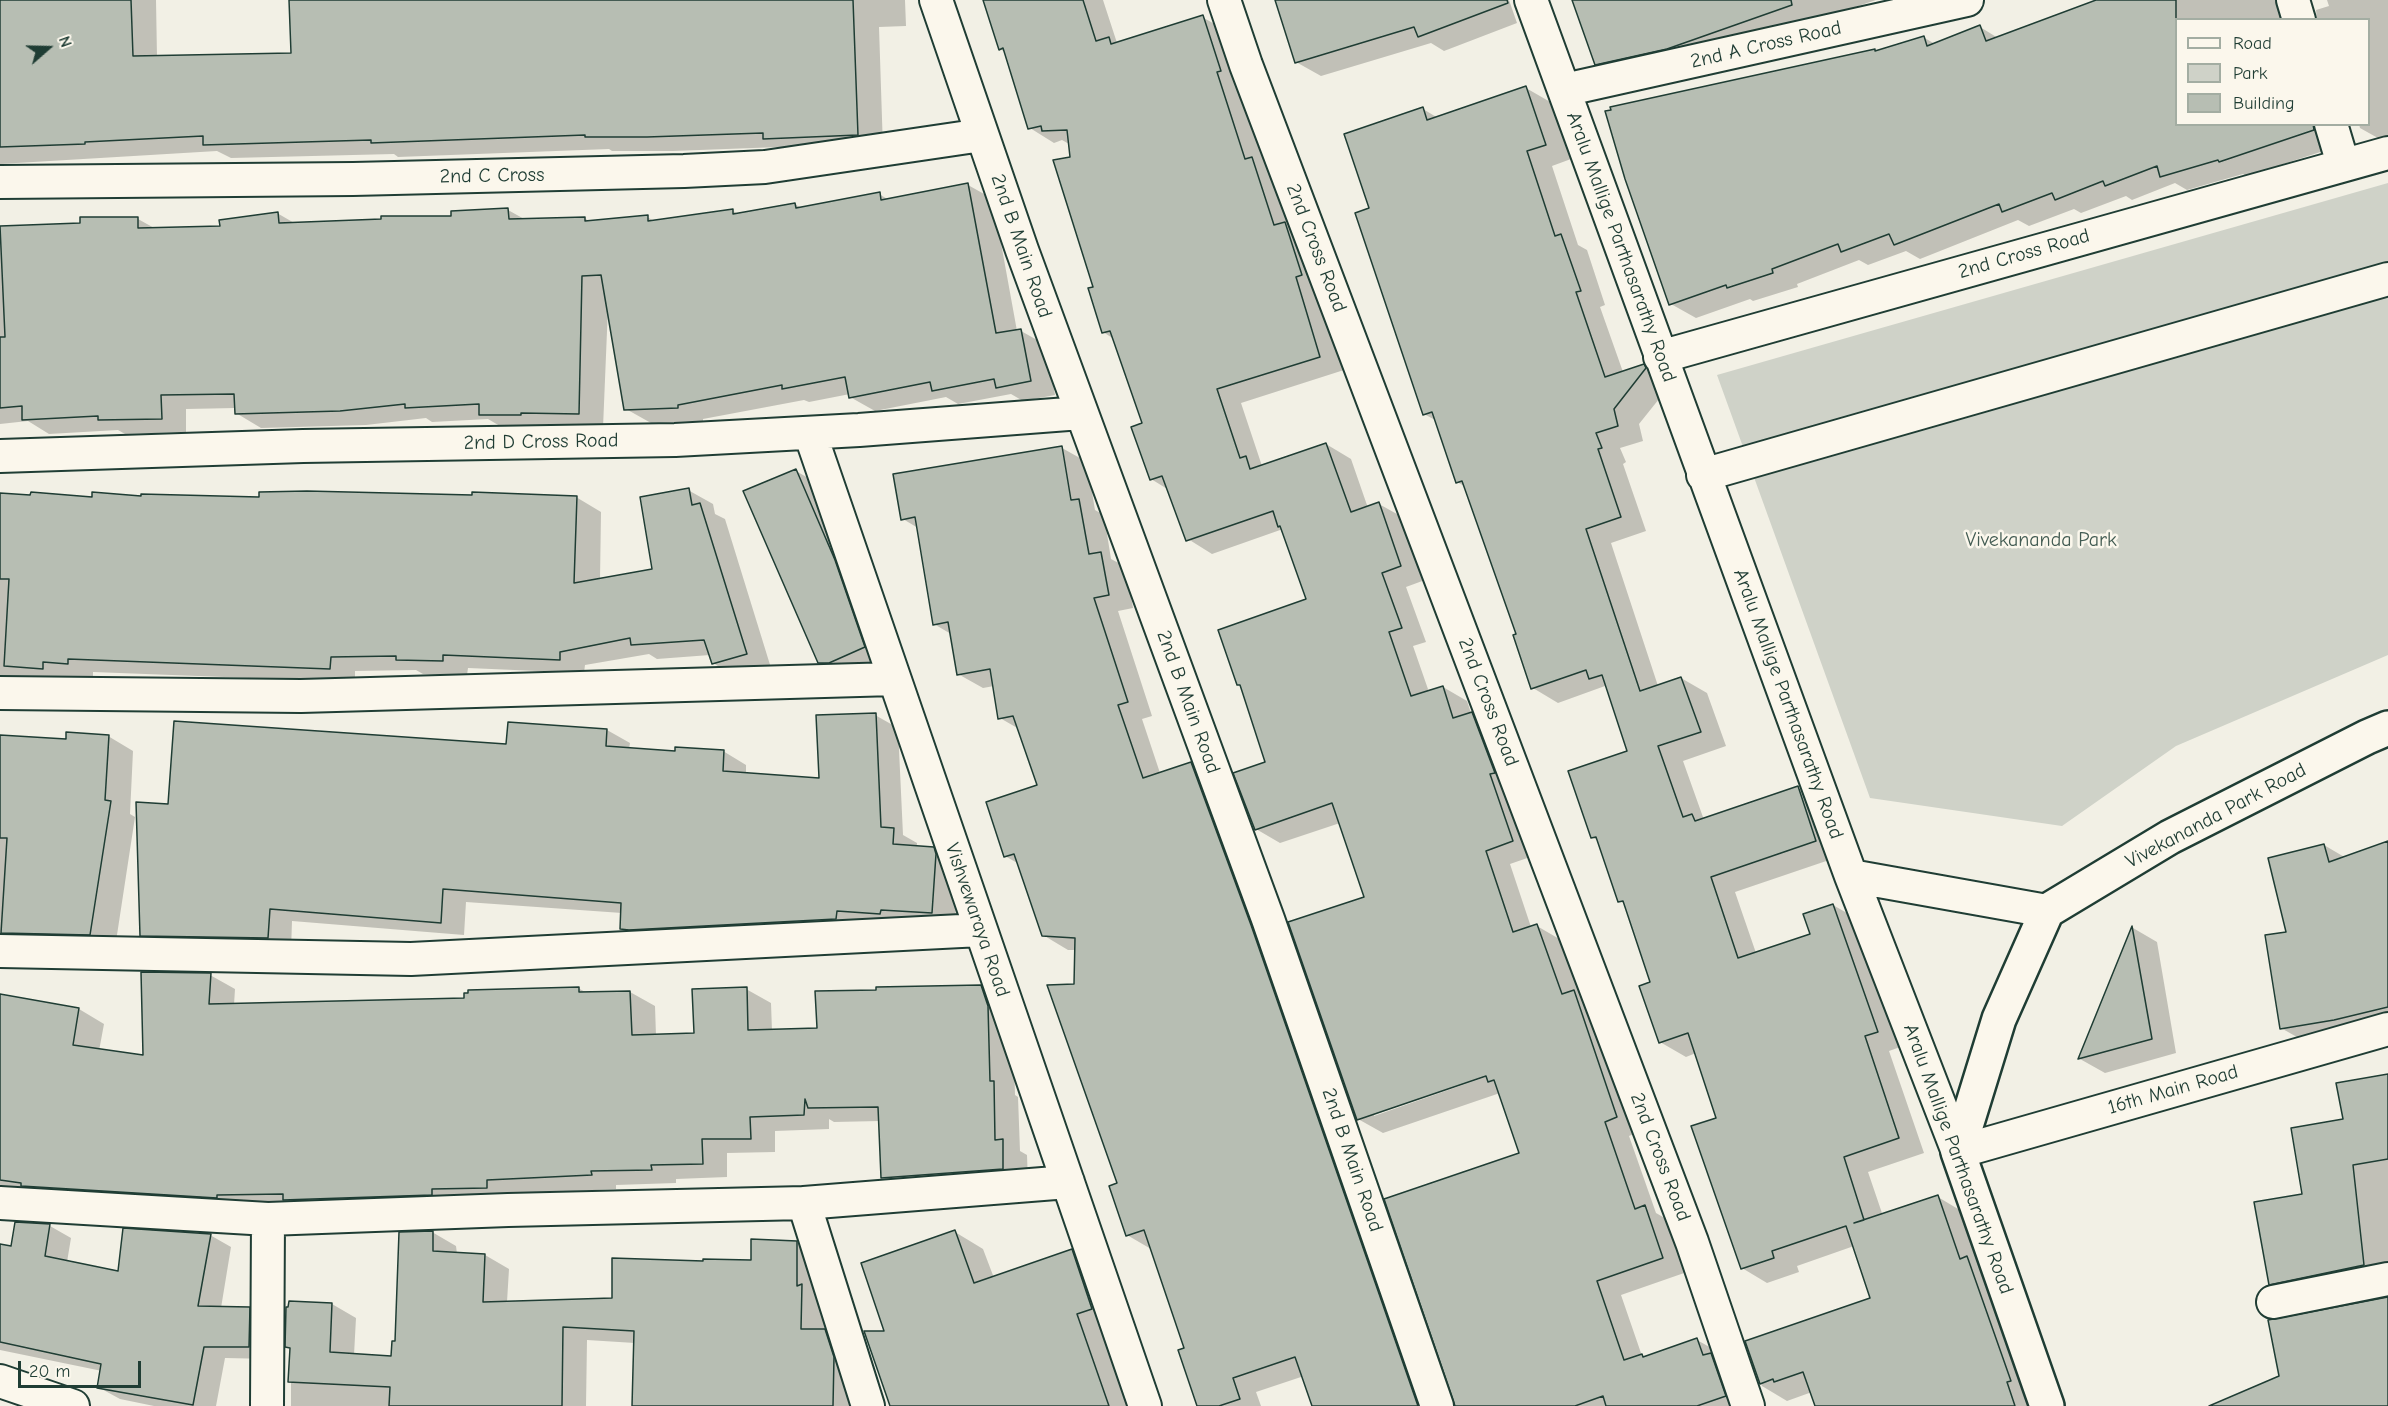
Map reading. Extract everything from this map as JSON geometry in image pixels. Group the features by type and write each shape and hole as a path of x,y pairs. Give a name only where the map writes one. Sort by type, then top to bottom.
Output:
{"street":[{"name":"2nd B Main Road","path":"936,0 1081,413 1268,919 1437,1406"},
{"name":"2nd Cross Road","path":"1224,0 1246,64 1692,1242 1748,1406"},
{"name":"Aralu Mallige Parthasarathy Road","path":"1531,0 1851,876 1958,1152 2047,1406"},
{"name":"2nd A Cross Road","path":"1564,90 1967,0"},
{"path":"2293,0 2298,18"},
{"path":"2332,126 2343,164"},
{"name":"2nd C Cross","path":"0,182 353,179 684,171 765,167 982,135"},
{"name":"2nd Cross Road","path":"1660,357 2388,153"},
{"path":"1703,475 2388,279"},
{"name":"2nd D Cross Road","path":"0,456 315,446 675,440 810,433 1081,413"},
{"name":"Vishvewaraya Road","path":"810,433 1145,1406"},
{"path":"0,693 301,696 894,679"},
{"name":"Vivekananda Park Road","path":"2047,911 2170,837 2367,737 2388,729"},
{"path":"1851,876 2047,911 1999,1019 1958,1152"},
{"path":"0,951 411,959 981,930"},
{"name":"16th Main Road","path":"1958,1152 2388,1029"},
{"path":"0,1203 268,1220 508,1210 804,1203 1068,1182"},
{"path":"804,1203 868,1406"},
{"path":"267,1406 268,1220"},
{"path":"2273,1302 2388,1279"},
{"path":"0,1381 73,1406"}],"green space":[{"name":"Vivekananda Park","path":"2388,183 2388,655 2176,746 2062,826 1870,798 1717,375"}],"building":[{"path":"0,0 131,0 133,56 291,53 289,0 853,0 858,135 763,139 763,133 647,137 585,137 585,135 371,143 371,140 203,145 203,136 0,147"},
{"path":"983,0 1083,0 1096,41 1109,37 1111,44 1203,15 1221,71 1217,72 1245,159 1252,157 1274,225 1285,222 1302,275 1296,277 1320,357 1217,389 1240,458 1246,456 1250,469 1326,443 1351,512 1379,502 1401,566 1382,573 1402,628 1389,632 1411,696 1443,686 1453,718 1472,712 1495,773 1490,774 1513,841 1486,851 1513,932 1537,924 1562,994 1574,990 1617,1117 1605,1122 1635,1209 1645,1205 1663,1258 1597,1281 1624,1360 1642,1354 1643,1357 1697,1338 1703,1355 1711,1353 1726,1396 1697,1406 1606,1406 1603,1396 1575,1406 1455,1406 1384,1199 1519,1153 1494,1080 1488,1082 1486,1076 1357,1120 1288,922 1364,897 1332,803 1255,830 1233,773 1265,762 1240,685 1237,685 1218,630 1306,599 1273,511 1186,541 1162,476 1150,480 1131,427 1142,423 1110,331 1102,333 1088,288 1093,287 1053,160 1070,157 1067,130 1042,131 1041,126 1028,129 1003,48 999,50"},
{"path":"1275,0 1507,0 1508,3 1418,37 1414,27 1295,63"},
{"path":"1572,0 1791,0 1792,5 1667,49 1595,65"},
{"path":"2096,0 2176,0 2175,126 2313,126 2314,130 2219,162 2218,160 2160,177 2157,166 2105,186 2103,181 2055,200 2052,193 2002,212 1999,204 1894,245 1889,234 1841,252 1838,244 1772,269 1773,273 1727,288 1726,285 1669,305 1625,179 1605,111 1611,110 1610,107 1875,49 1875,51 1924,36 1927,46 1980,25 1986,41"},
{"path":"1526,86 1546,145 1527,151 1555,236 1561,234 1581,291 1576,292 1605,377 1644,364 1646,368 1614,409 1618,426 1596,433 1602,448 1598,449 1621,517 1586,529 1640,691 1681,677 1701,732 1658,746 1683,817 1692,814 1695,821 1798,786 1816,841 1711,877 1738,958 1810,934 1803,914 1833,904 1878,1032 1865,1036 1899,1138 1844,1157 1864,1220 1938,1195 1960,1259 1967,1256 2011,1381 2007,1382 2015,1406 1815,1406 1803,1372 1774,1382 1773,1379 1760,1384 1745,1341 1870,1298 1846,1226 1772,1251 1774,1258 1741,1269 1691,1126 1716,1118 1688,1033 1659,1043 1639,986 1650,982 1623,901 1618,902 1596,837 1591,838 1568,771 1627,751 1602,675 1589,679 1586,670 1531,689 1513,635 1516,634 1462,481 1456,483 1432,412 1423,415 1355,213 1369,208 1344,134 1423,107 1427,120"},
{"path":"968,183 996,333 1021,329 1031,381 996,388 994,379 932,391 930,382 849,398 845,377 782,389 782,385 678,405 678,408 624,410 601,275 582,276 579,414 479,415 479,404 405,408 405,404 340,411 235,414 234,394 161,395 162,419 98,420 98,416 22,420 22,406 0,408 0,337 5,337 0,226 80,223 80,217 138,217 138,228 220,226 219,220 278,212 279,223 381,219 381,216 451,216 451,211 508,208 509,219 585,217 585,221 648,215 648,221 733,209 733,214 795,203 796,208 880,192 881,200"},
{"path":"1062,446 1071,500 1079,499 1089,554 1101,552 1109,595 1094,598 1128,702 1118,705 1143,778 1191,762 1251,925 1418,1406 1312,1406 1295,1357 1233,1378 1240,1399 1219,1406 1197,1406 1178,1350 1184,1348 1144,1230 1126,1236 1109,1186 1117,1183 1047,985 1074,984 1075,938 1042,936 1014,854 1004,857 986,802 1037,785 1013,716 998,719 990,669 957,675 948,622 933,625 915,517 901,520 893,474"},
{"path":"796,469 835,560 865,647 829,663 818,663 743,491"},
{"path":"689,488 692,505 700,503 747,654 712,664 704,640 631,645 630,638 560,652 560,660 443,655 443,661 396,660 396,656 331,657 330,669 68,659 68,664 43,662 43,669 4,666 9,579 0,579 0,493 30,495 31,492 92,497 92,492 141,496 141,494 259,497 259,492 307,491 472,495 472,492 577,496 574,583 652,569 640,497"},
{"path":"876,713 881,827 894,828 893,844 934,847 936,854 932,913 881,910 880,914 837,911 836,919 629,930 620,929 621,903 443,889 441,923 270,909 268,938 140,936 136,802 168,804 174,721 506,744 508,722 607,729 606,746 675,751 675,747 724,750 723,771 819,778 816,715"},
{"path":"66,732 109,735 105,800 111,801 90,935 1,933 7,838 0,838 0,735 66,739"},
{"path":"2388,841 2388,1007 2334,1020 2280,1029 2265,935 2286,932 2268,858 2324,844 2329,862"},
{"path":"2132,926 2152,1039 2078,1059"},
{"path":"141,972 211,973 209,1004 464,998 464,993 468,993 468,990 579,987 579,992 630,991 632,1035 694,1033 692,989 747,987 748,1030 817,1028 815,991 981,985 988,1006 990,1081 994,1081 995,1140 1003,1139 1003,1169 881,1178 878,1107 808,1108 805,1099 804,1115 750,1117 751,1139 702,1139 703,1164 651,1165 652,1170 591,1171 592,1175 487,1180 487,1188 432,1189 432,1195 283,1200 283,1194 217,1195 217,1198 21,1186 21,1183 0,1180 0,994 79,1008 73,1045 143,1055"},
{"path":"2388,1074 2388,1159 2353,1165 2364,1265 2269,1285 2254,1202 2302,1194 2291,1128 2343,1119 2336,1083"},
{"path":"15,1222 50,1224 45,1256 118,1271 123,1228 211,1234 198,1306 250,1307 249,1347 204,1347 193,1405 97,1388 101,1364 0,1342 0,1244 11,1246"},
{"path":"955,1230 974,1283 1072,1249 1092,1309 1077,1314 1109,1406 890,1406 864,1331 884,1331 861,1263"},
{"path":"433,1231 433,1251 485,1254 483,1302 612,1298 612,1258 751,1260 751,1239 797,1241 797,1286 802,1284 801,1329 825,1329 834,1357 833,1406 632,1406 634,1331 563,1327 562,1406 389,1406 390,1387 288,1382 290,1348 285,1347 286,1307 289,1301 332,1303 330,1352 391,1356 392,1341 395,1341 399,1232"},
{"path":"2388,1297 2388,1406 2209,1406 2279,1376 2268,1320"}]}
